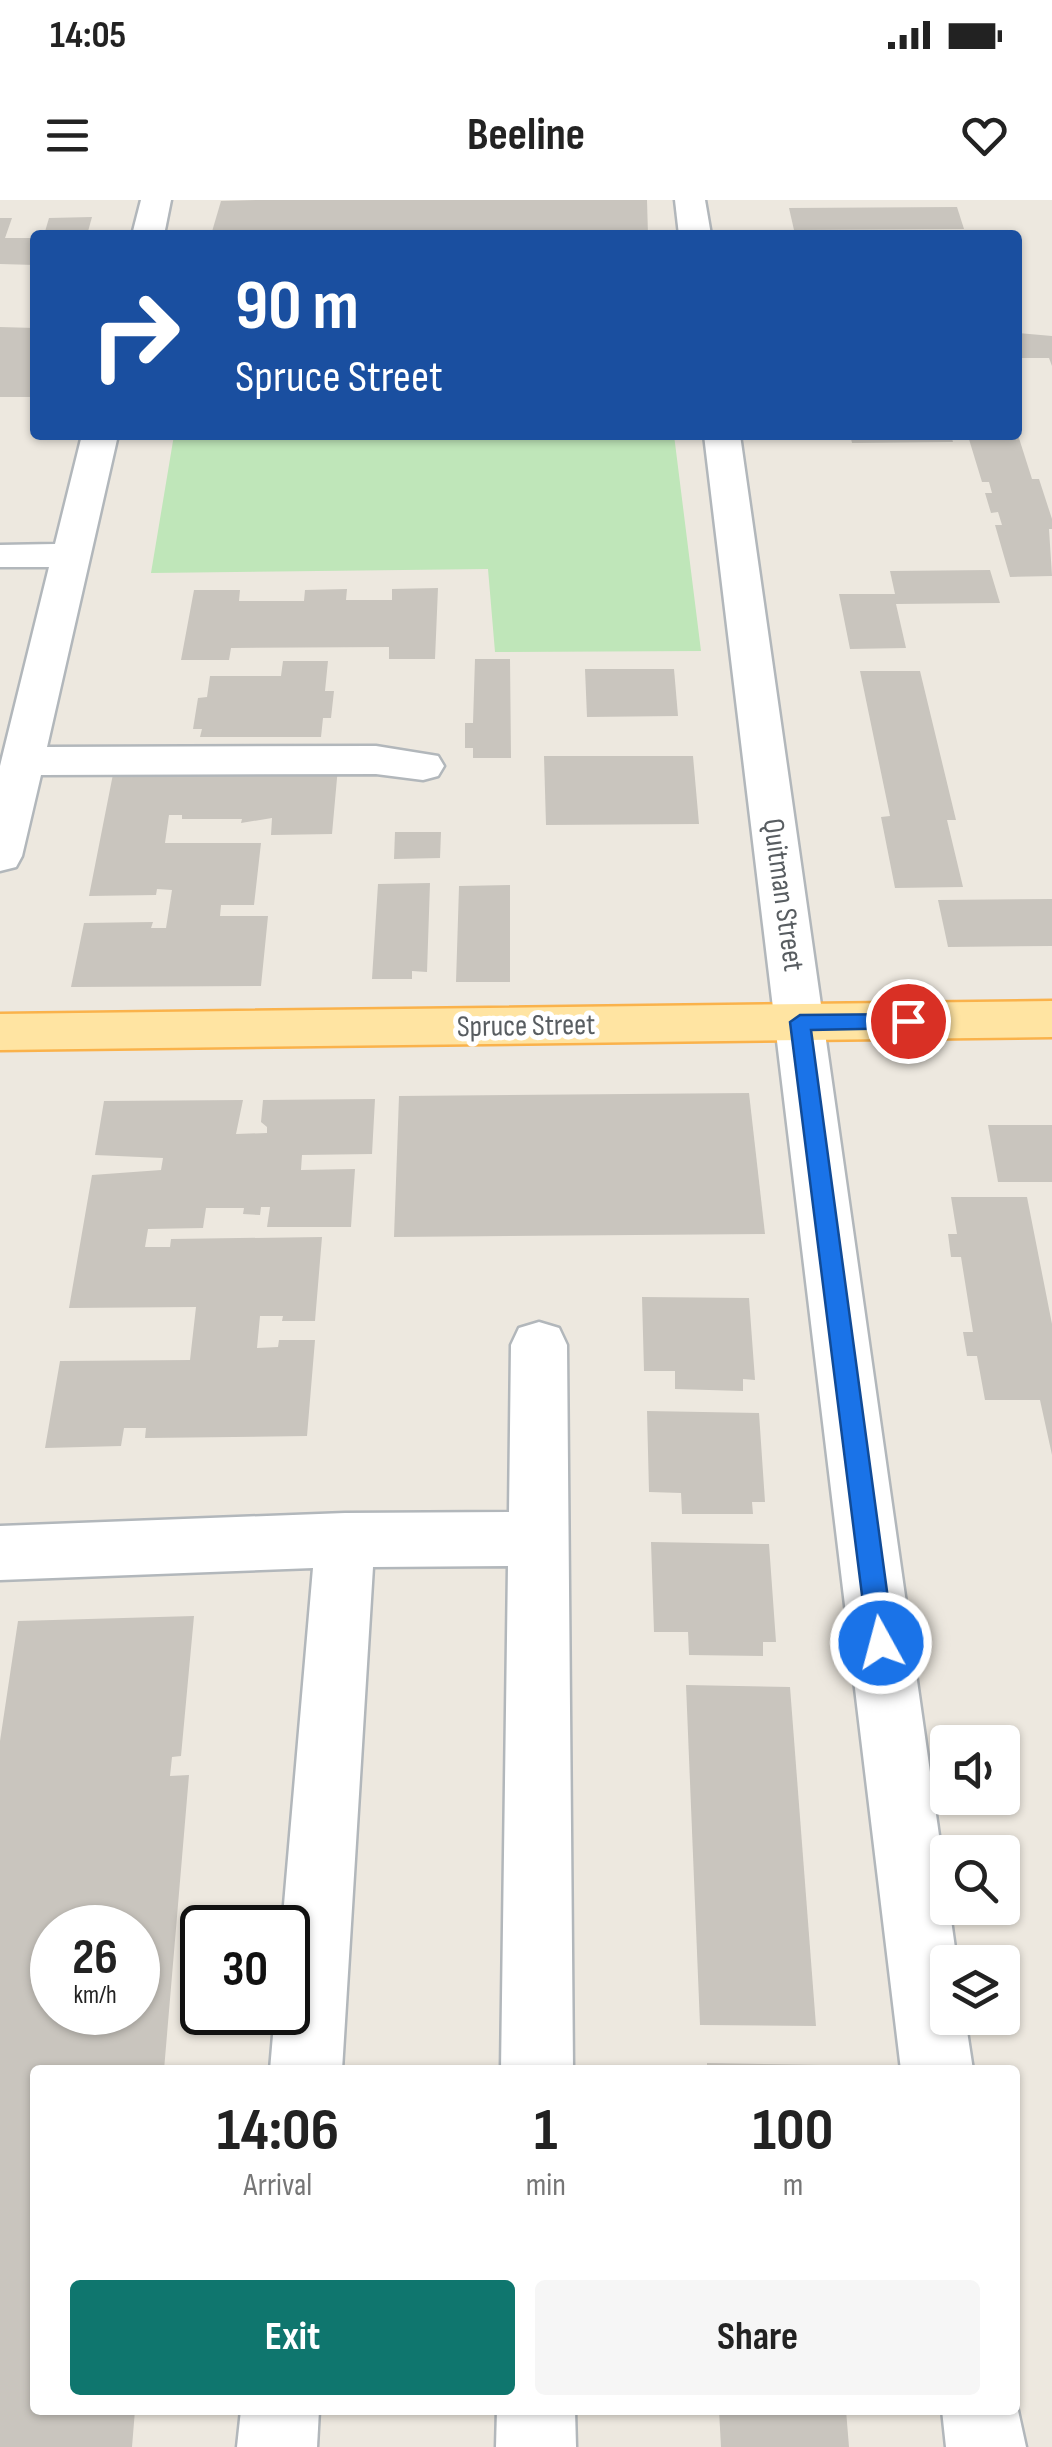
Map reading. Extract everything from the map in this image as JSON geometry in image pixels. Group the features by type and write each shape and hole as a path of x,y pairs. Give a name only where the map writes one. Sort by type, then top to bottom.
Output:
{"main road":[{"name":"Spruce Street","path":"0,1032 1052,1019"}],"street":[{"path":"149,230 156,200"},
{"path":"690,200 693,230"},
{"path":"0,856 99,440"},
{"name":"Quitman Street","path":"723,440 935,2065"},
{"path":"0,556 72,556"},
{"path":"0,667 46,667"},
{"path":"23,761 376,760 423,766"},
{"path":"537,2065 538,1345"},
{"path":"0,1553 344,1540 538,1539"},
{"path":"306,2065 344,1540"},
{"path":"277,2447 280,2415"},
{"path":"536,2415 536,2447"},
{"path":"982,2415 986,2447"}],"green space":[{"path":"173,440 675,440 701,651 495,652 488,569 151,573"}],"building":[{"path":"647,200 648,230 212,230 221,201"},
{"path":"957,207 964,229 794,230 789,208"},
{"path":"92,217 88,230 45,230 49,218"},
{"path":"0,218 12,218 5,238 30,238 30,265 0,264"},
{"path":"0,327 30,328 30,397 0,397"},
{"path":"1022,333 1052,336 1052,366 1049,358 1022,358"},
{"path":"851,440 953,442 852,443"},
{"path":"969,440 1020,440 1032,479 1039,479 1052,519 1052,576 1010,577 995,525 1002,525 998,512 991,513 985,493 992,493 989,482 982,482"},
{"path":"990,570 1000,603 896,604 906,648 850,649 839,594 895,594 890,571"},
{"path":"438,588 435,659 389,659 389,647 231,648 229,660 181,660 194,590 240,590 239,601 304,601 305,590 347,589 346,600 392,600 392,589"},
{"path":"475,659 510,659 511,758 473,758 473,748 465,748 465,723 473,723"},
{"path":"283,661 328,661 325,691 334,691 331,718 323,718 321,737 200,737 202,729 193,729 198,698 207,697 210,676 281,676"},
{"path":"585,669 674,669 678,716 587,717"},
{"path":"860,671 920,671 956,820 947,820 963,887 895,888 881,817 890,816"},
{"path":"544,756 693,756 699,824 546,825"},
{"path":"338,767 332,834 271,835 272,818 241,823 242,819 182,819 182,815 169,815 165,843 261,843 254,905 221,905 220,916 268,916 261,986 71,987 84,923 153,922 151,928 166,928 172,890 157,889 156,895 89,896 114,769"},
{"path":"395,832 441,832 440,858 394,859"},
{"path":"430,883 427,972 412,971 412,979 372,979 378,884"},
{"path":"510,885 510,982 456,982 459,886"},
{"path":"1052,899 1052,946 948,947 938,900"},
{"path":"749,1093 765,1234 394,1237 399,1096"},
{"path":"375,1099 372,1154 302,1155 301,1170 355,1169 351,1227 267,1227 270,1207 261,1207 260,1215 243,1214 244,1208 206,1208 203,1228 148,1229 145,1247 170,1247 171,1239 322,1237 315,1321 260,1316 257,1348 278,1347 279,1340 315,1340 307,1436 145,1438 146,1428 124,1428 121,1446 45,1448 60,1361 190,1360 196,1307 69,1308 92,1175 161,1170 163,1158 95,1155 104,1101 243,1100 236,1134 267,1133 261,1122 263,1100"},
{"path":"988,1125 1052,1125 1052,1182 998,1182"},
{"path":"951,1197 1027,1197 1052,1324 1052,1455 1040,1400 985,1400 977,1356 967,1356 963,1332 973,1332 961,1257 951,1257 948,1234 957,1234"},
{"path":"642,1297 749,1298 755,1380 743,1379 743,1391 675,1389 675,1371 644,1371"},
{"path":"647,1411 759,1413 765,1502 752,1502 753,1514 682,1514 681,1493 649,1492"},
{"path":"651,1542 769,1544 776,1642 763,1642 763,1656 689,1655 688,1632 654,1632"},
{"path":"194,1616 181,1756 172,1757 170,1776 189,1775 164,2065 30,2065 30,2415 135,2415 132,2447 0,2447 0,1741 18,1621"},
{"path":"686,1685 790,1687 816,2026 700,2025"},
{"path":"707,2063 821,2065 707,2065"},
{"path":"719,2415 846,2415 849,2447 721,2447"}],"route":[{"path":"881,1643 800,1022 908,1021"}]}
